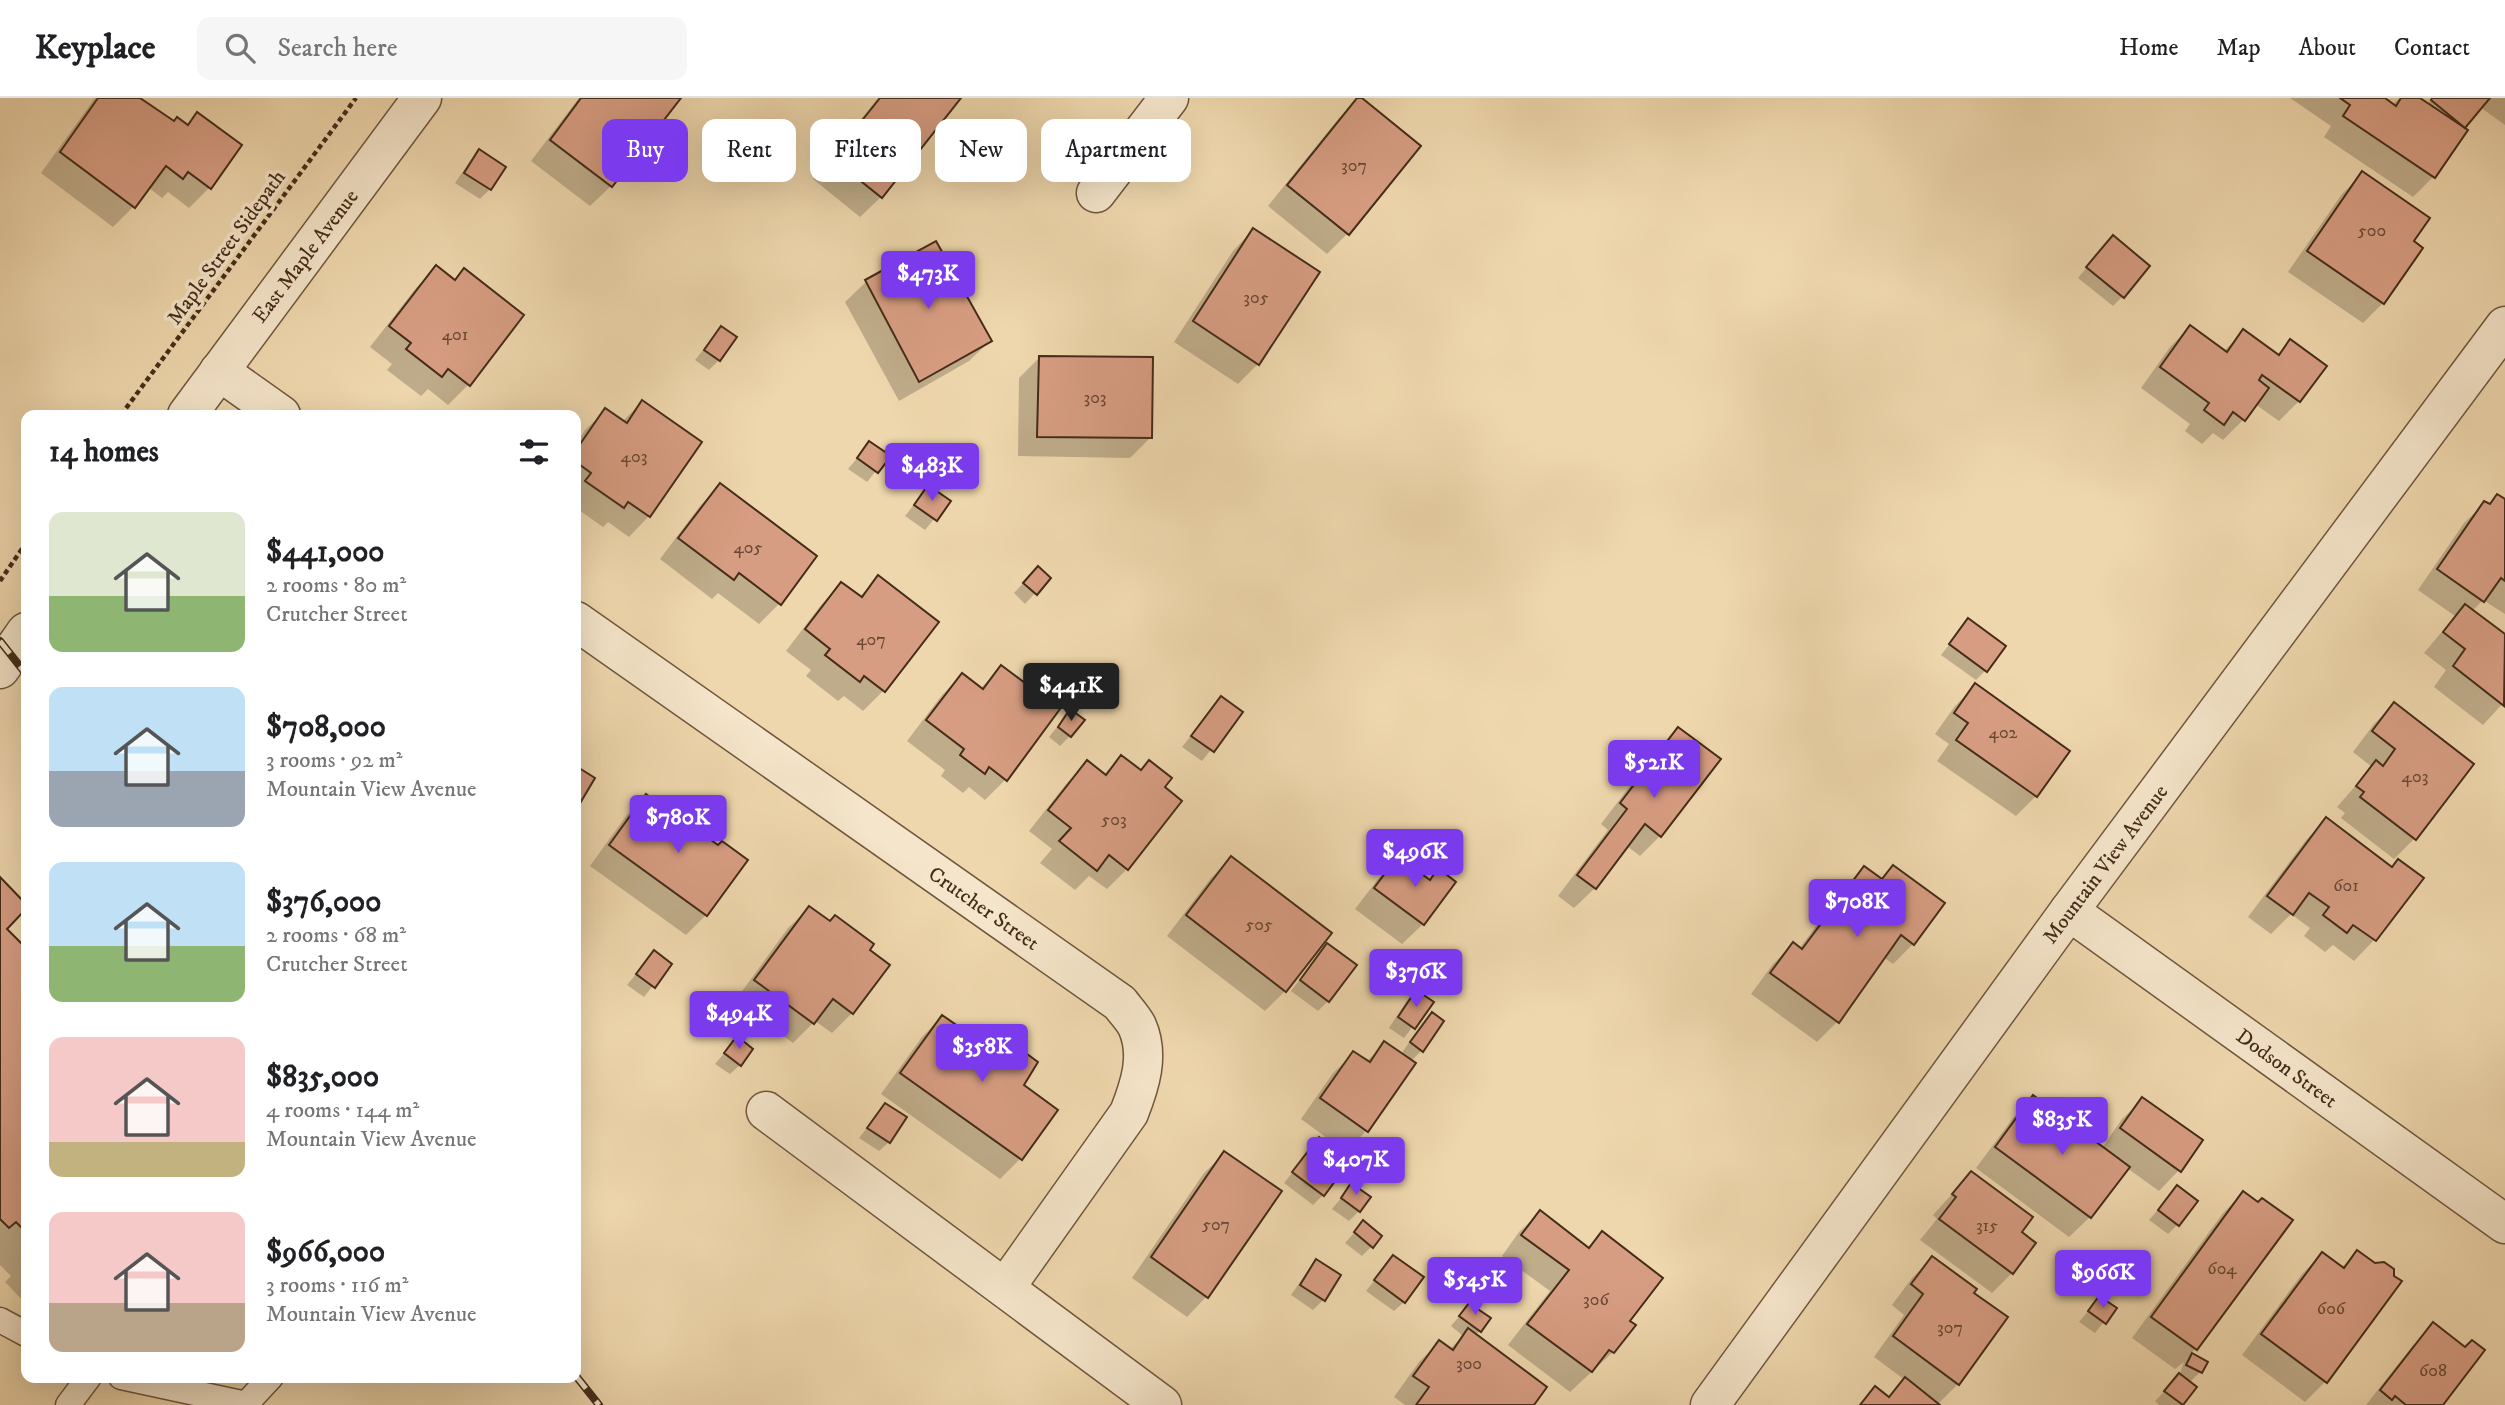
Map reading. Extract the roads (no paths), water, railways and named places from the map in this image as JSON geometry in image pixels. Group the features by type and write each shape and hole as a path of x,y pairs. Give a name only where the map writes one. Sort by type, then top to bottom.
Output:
{"street":[{"name":"East Maple Avenue","path":"191,410 422,98"},
{"path":"1096,193 1169,98"},
{"name":"Mountain View Avenue","path":"1710,1405 2070,911 2505,326"},
{"path":"219,371 274,410"},
{"name":"Crutcher Street","path":"581,625 1120,1003 1137,1025 1144,1053 1140,1083 1129,1113 1004,1288"},
{"path":"0,668 21,639"},
{"name":"Dodson Street","path":"2070,911 2505,1224"},
{"path":"766,1111 1162,1405"}],"lane":[{"path":"0,1320 21,1331"},
{"path":"68,1405 84,1383"},
{"path":"149,1383 246,1404 265,1383"}],"railway":[{"path":"0,641 21,668"},
{"path":"581,1382 599,1405"}]}
